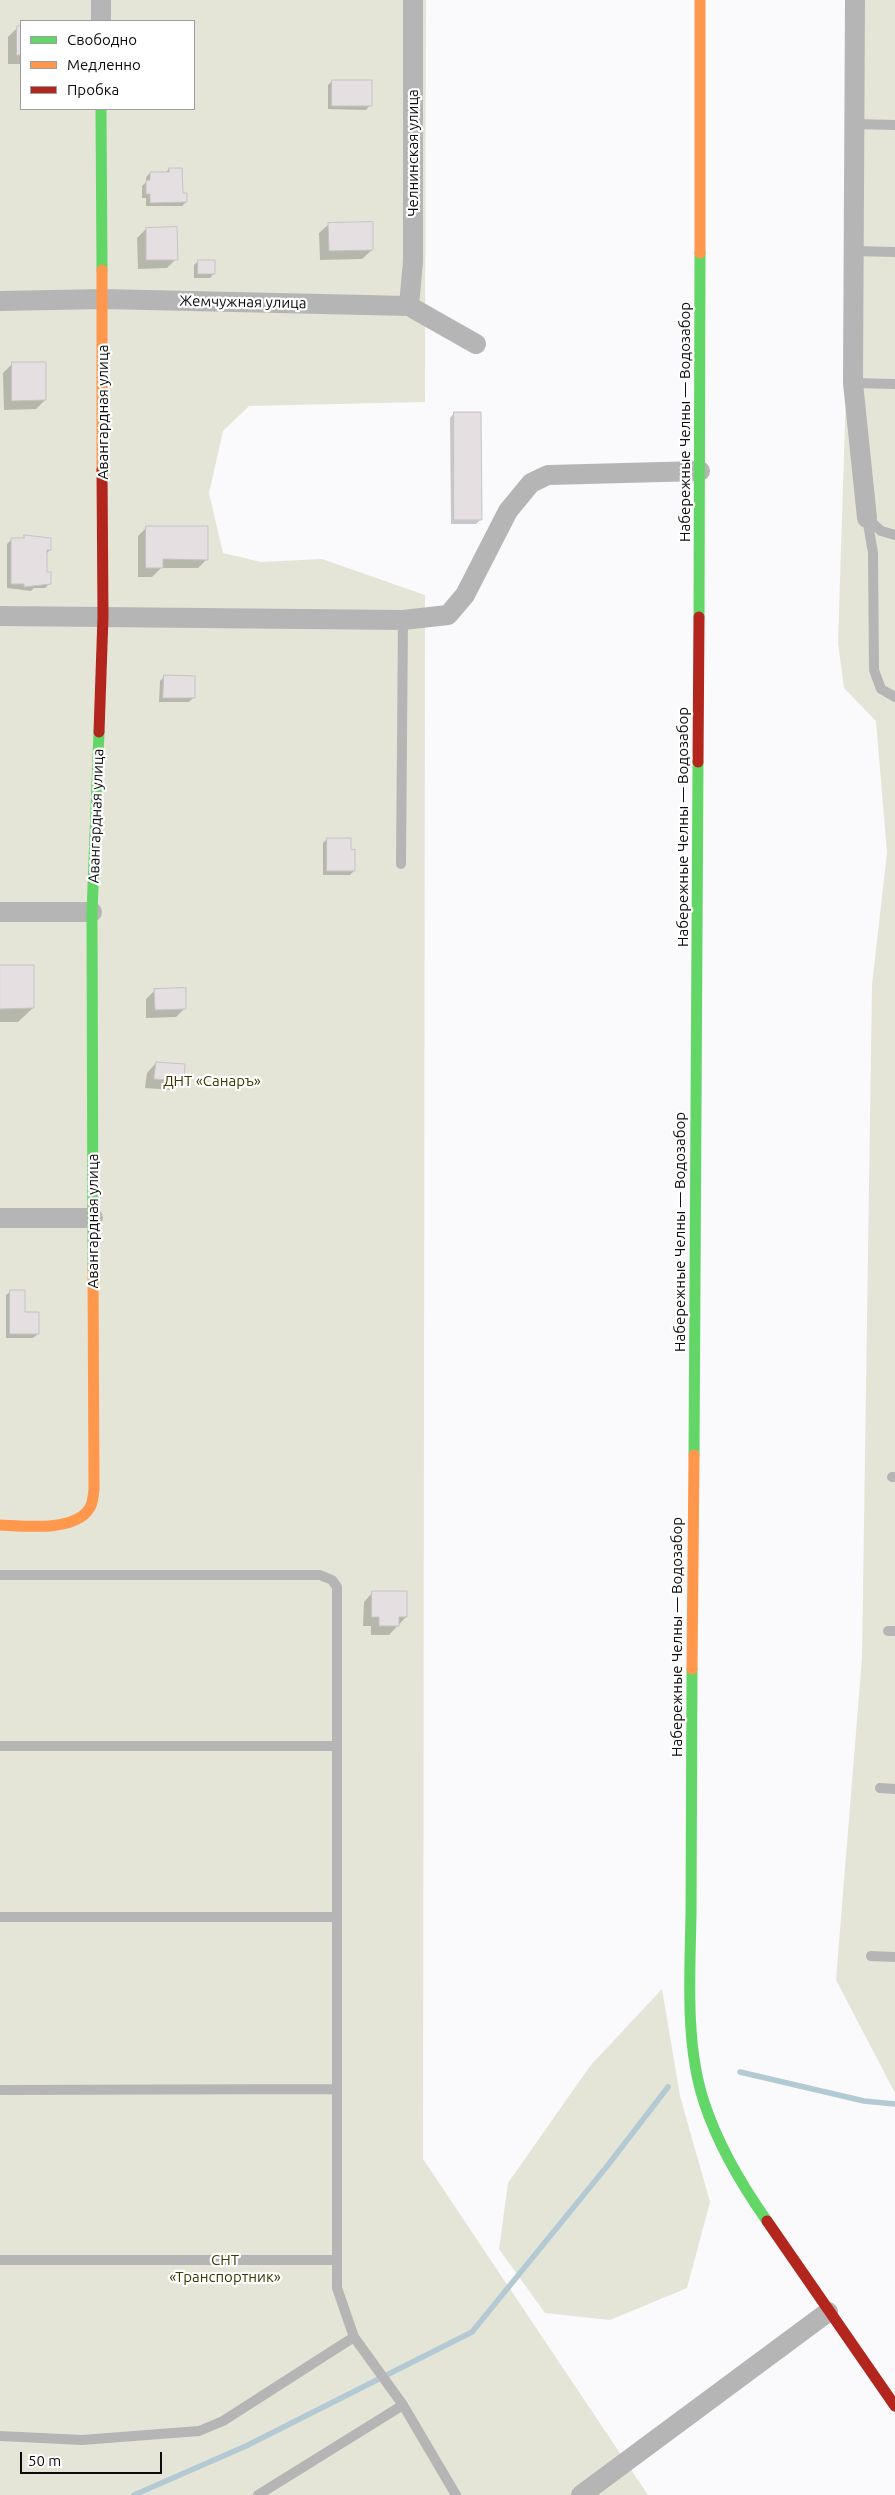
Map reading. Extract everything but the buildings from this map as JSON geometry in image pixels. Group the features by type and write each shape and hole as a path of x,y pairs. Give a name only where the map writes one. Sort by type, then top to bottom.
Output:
{"main road":[{"name":"Набережные Челны — Водозабор","path":"700,0 700,471 690,1999 695,2060 701,2092 717,2138 744,2188 828,2312 895,2406"},
{"name":"Авангардная улица","path":"0,1525 59,1525 79,1519 89,1509 94,1490 92,912 103,617 102,110"}],"street":[{"path":"101,0 101,20"},
{"name":"Челнинская улица","path":"409,306 413,261 414,0"},
{"path":"855,0 853,383 867,518"},
{"name":"Жемчужная улица","path":"0,301 103,299 409,306 476,344"},
{"path":"0,616 403,620 448,615 465,595 508,512 531,483 548,475 700,471"},
{"path":"0,912 92,912"},
{"path":"0,1218 93,1218"},
{"path":"581,2495 828,2312"}],"lane":[{"path":"854,124 895,125"},
{"path":"853,251 895,252"},
{"path":"853,383 895,384"},
{"path":"867,518 881,531 895,535"},
{"path":"867,518 873,553 874,670 881,689 895,697"},
{"path":"401,864 403,620"},
{"path":"0,1575 320,1575 332,1580 337,1587 337,2288 354,2337 403,2405 456,2495"},
{"path":"0,1746 337,1746"},
{"path":"880,1788 895,1789"},
{"path":"0,1917 337,1917"},
{"path":"871,1956 895,1957"},
{"path":"0,2090 337,2089"},
{"path":"0,2260 336,2260"},
{"path":"0,2436 82,2440 199,2430 223,2420 354,2337"},
{"path":"258,2495 403,2405"}],"green space":[{"path":"0,0 426,0 425,402 249,406 223,431 209,493 223,553 261,562 322,559 425,595 423,2159 648,2495 0,2495"},
{"path":"849,0 895,0 895,2093 836,1980 862,1658 872,985 887,853 876,721 844,688 838,643 846,393"},
{"path":"662,1989 680,2096 710,2202 687,2288 610,2320 545,2313 499,2249 508,2183 590,2066"}],"waterway":[{"path":"740,2072 864,2101 895,2104"},
{"path":"134,2495 246,2446 472,2332 608,2165 668,2087"}],"traffic: fast":[{"path":"101,110 102,270"},
{"path":"699,617 700,253"},
{"path":"93,1268 92,912 99,732"},
{"path":"694,1455 698,762"},
{"path":"692,1669 690,2009 694,2057 704,2102 716,2134 739,2178 767,2221"}],"traffic: slow":[{"path":"700,0 700,253"},
{"path":"102,270 102,470"},
{"path":"0,1525 48,1526 61,1524 82,1516 89,1509 93,1500 93,1268"},
{"path":"692,1669 694,1455"}],"traffic: jam":[{"path":"99,732 103,617 102,470"},
{"path":"698,762 699,617"},
{"path":"767,2221 895,2406"}],"park label":[{"name":"ДНТ «Санаръ»","path":"212,1081"},
{"name":"СНТ «Транспортник»","path":"225,2268"}]}
